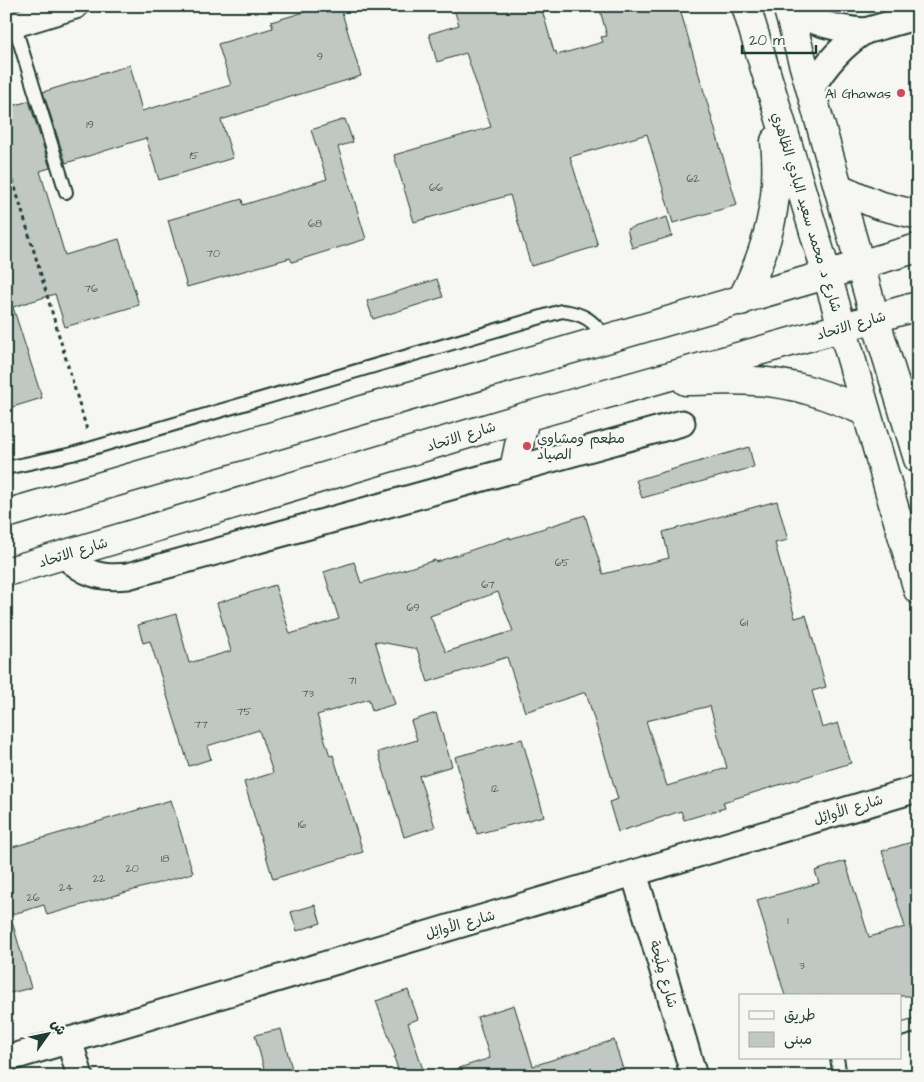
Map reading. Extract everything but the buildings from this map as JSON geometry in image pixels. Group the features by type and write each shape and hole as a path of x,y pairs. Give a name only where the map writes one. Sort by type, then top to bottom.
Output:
{"main road":[{"name":"شارع د. محمد سعيد البادي الظاهري","path":"746,6 827,275 918,590"},
{"path":"787,7 875,318 917,448"},
{"path":"741,301 757,268 766,240 777,190 777,163 769,87"},
{"path":"839,188 878,205 918,215"},
{"path":"6,514 918,248"},
{"name":"شارع الاتحاد","path":"6,572 524,417 918,306"},
{"path":"652,381 755,380 776,383 833,397 866,412"},
{"path":"514,469 524,417"}],"street":[{"path":"10,25 75,6"},
{"path":"787,7 824,25 844,30 864,31 918,16"},
{"path":"811,89 821,72 834,56 864,31"},
{"path":"64,555 77,567 93,575 111,578 128,576 682,423"},
{"name":"شارع الأوائِل","path":"6,1058 916,789"},
{"name":"شارع مِلَيحة","path":"634,873 694,1076"},
{"path":"69,1040 80,1076"}],"lane":[{"path":"10,25 66,192"},
{"path":"6,468 72,454 562,311 583,315 608,339"},
{"path":"902,1029 918,1025"},
{"path":"837,1060 840,1076"}],"path":[{"path":"6,157 92,448"}],"place":[{"name":"Al Ghawas","path":"901,93"},
{"name":"مطعم ومشاوي الصياد","path":"527,446"}]}
